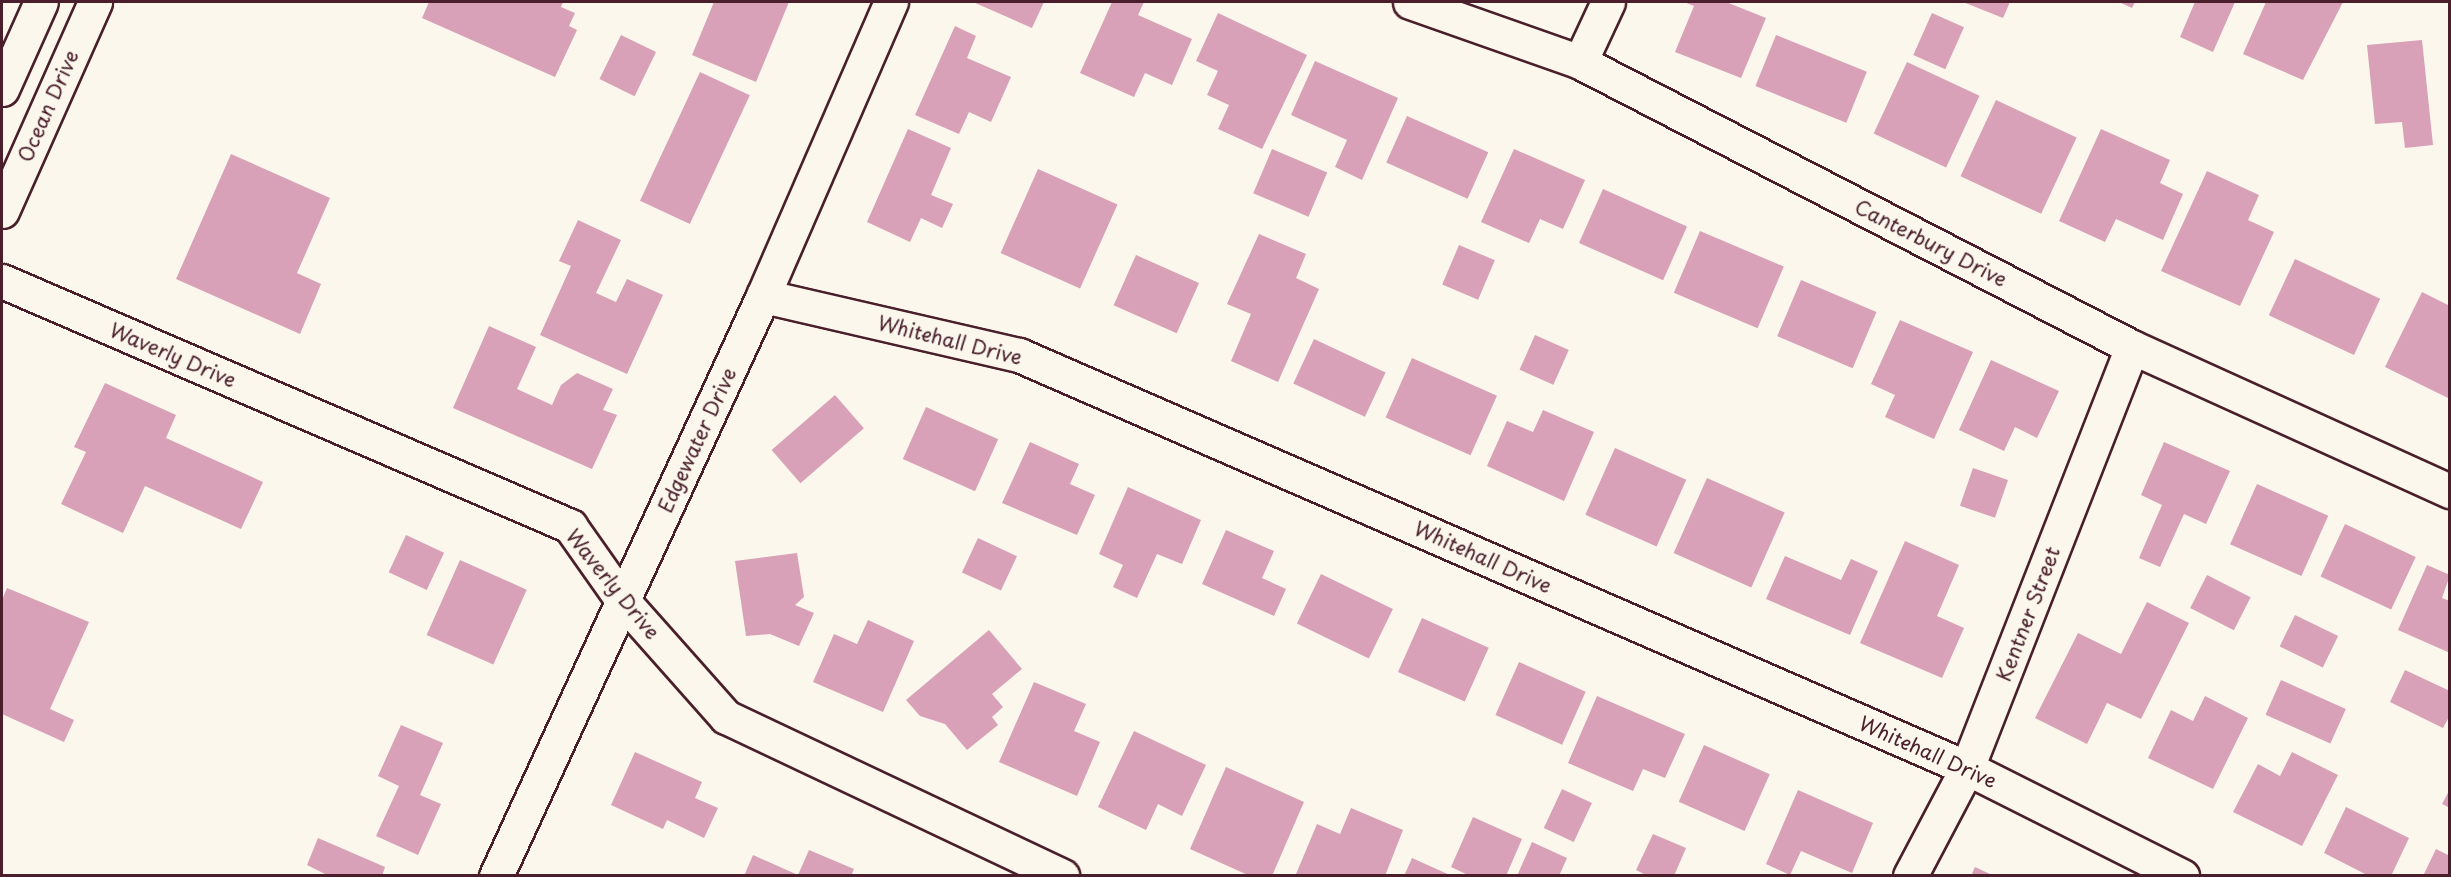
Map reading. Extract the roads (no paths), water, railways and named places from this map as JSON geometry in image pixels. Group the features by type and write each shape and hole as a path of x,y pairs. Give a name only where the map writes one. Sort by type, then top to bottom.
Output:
{"street":[{"name":"Ocean Drive","path":"2,211 95,2"},
{"name":"Edgewater Drive","path":"496,876 763,296 891,2"},
{"name":"Canterbury Drive","path":"1410,2 1580,62 2132,347 2450,491"},
{"path":"1580,62 1608,2"},
{"path":"2,89 34,16 74,48"},
{"name":"Waverly Drive","path":"2,281 570,526 623,601 726,717 1062,876"},
{"name":"Whitehall Drive","path":"763,296 1019,355 1967,768 2182,876"},
{"name":"Kentner Street","path":"1910,876 1967,768 2132,347"}]}
